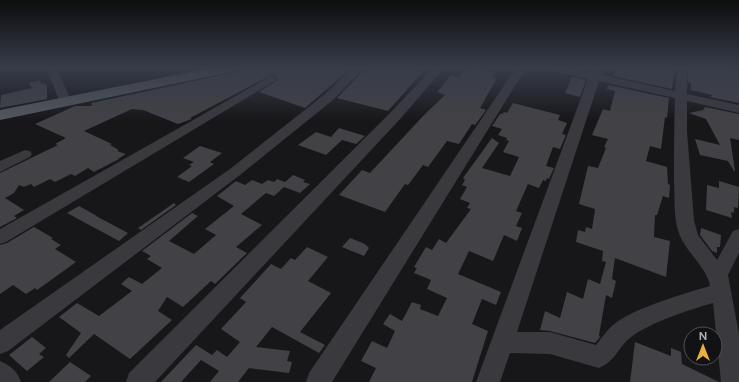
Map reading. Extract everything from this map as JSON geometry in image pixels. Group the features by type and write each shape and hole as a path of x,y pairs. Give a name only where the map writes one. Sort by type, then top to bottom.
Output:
{"main road":[{"path":"0,115 144,86"}],"street":[{"path":"59,86 66,102"},
{"path":"0,236 261,86"},
{"path":"0,343 235,172 329,97 341,86"},
{"path":"138,382 423,86"},
{"path":"318,382 509,86"},
{"path":"488,382 592,86"},
{"path":"644,86 739,109"},
{"path":"681,86 680,131 685,220 689,236 719,284 726,315 733,382"},
{"path":"0,167 25,154"},
{"path":"502,342 550,344 599,357 605,353 610,343 624,329 686,301 719,284 739,236"},
{"path":"0,373 9,382"}],"building":[{"path":"31,86 47,86 47,99 0,108 1,95 32,88"},
{"path":"171,86 251,86 190,118 192,119 178,124 143,110 132,109 84,131 112,144 110,145 119,150 117,151 126,154 94,172 88,168 75,176 71,174 55,182 50,179 34,187 31,184 24,187 19,185 14,193 5,198 24,210 14,216 17,218 0,227 0,173 58,145 55,144 66,138 35,124 75,106 92,106 91,103"},
{"path":"269,86 330,86 305,108 259,92"},
{"path":"349,86 410,86 388,111 337,98"},
{"path":"442,86 493,86 480,108 486,110 475,125 472,124 459,144 447,141 428,167 423,165 408,185 405,184 385,212 339,195 362,170 370,173 424,115 445,95 437,92"},
{"path":"568,86 584,86 580,97 565,93"},
{"path":"608,86 612,86 669,98 661,149 650,146 646,161 667,167 668,184 670,185 669,198 663,196 657,215 655,215 654,237 670,241 666,277 615,258 612,279 616,281 612,298 606,295 599,335 600,337 595,343 550,331 540,330 545,311 560,318 567,292 583,299 588,279 600,284 606,262 602,261 603,251 576,242 578,230 585,232 586,227 592,229 595,209 579,204 588,166 598,168 606,148 604,147 608,139 592,135 603,109 610,111 615,91 607,89"},
{"path":"658,86 672,86 672,89"},
{"path":"691,86 739,86 739,103 710,97 712,95 691,90"},
{"path":"513,103 560,115 558,120 567,123 562,134 566,135 560,149 553,147 546,166 554,168 549,179 547,178 546,181 543,180 539,188 528,184 516,211 522,213 516,226 522,228 517,241 504,235 493,261 469,251 458,274 501,292 496,305 482,299 472,324 488,331 472,382 369,382 376,368 361,361 372,341 387,348 395,331 383,324 390,314 402,321 412,302 421,305 420,309 438,316 447,298 427,289 431,280 414,273 417,268 414,267 426,247 432,250 439,239 446,243 471,209 467,208 470,203 460,199 467,187 462,185 465,180 463,178 492,138 499,143 482,168 510,176 519,157 503,152 509,141 506,140 507,138 498,135 502,129 492,126 500,114 504,112 507,113"},
{"path":"705,107 739,114 739,140 730,138 735,171 728,161 700,155 695,139 720,145 706,119 689,113 703,110"},
{"path":"339,128 365,136 356,144 342,140 326,155 298,145 316,132 331,137"},
{"path":"200,146 222,153 210,162 214,164 189,182 177,177 192,166 189,165 194,162 183,158"},
{"path":"293,175 305,180 303,182 310,184 300,193 284,187 274,196 266,193 241,214 262,225 236,247 247,253 215,284 211,281 183,307 167,297 158,311 172,320 130,359 94,334 69,358 66,355 81,333 59,317 77,303 99,316 132,291 121,284 129,277 142,284 162,268 147,259 151,256 142,251 192,213 198,216 169,241 194,254 216,235 205,229 234,206 217,196 236,181 245,185 252,180 262,184 268,180 274,182 277,179 285,182"},
{"path":"719,181 739,187 738,208 734,207 734,213 731,212 732,218 706,210 707,185 719,188"},
{"path":"174,203 176,205 141,230 138,228"},
{"path":"79,206 128,233 119,241 67,213"},
{"path":"34,227 53,238 51,239 61,245 55,249 76,262 37,290 35,288 26,294 13,285 0,294 0,245 7,243"},
{"path":"701,228 721,235 720,247 717,247 717,253 712,251 700,235"},
{"path":"350,238 365,244 369,248 364,256 342,247"},
{"path":"307,247 328,257 308,281 331,293 300,332 325,345 319,353 272,327 256,347 290,351 287,361 292,362 289,373 249,368 238,382 210,382 219,371 201,360 181,382 161,382 196,345 212,355 217,350 227,357 240,342 221,329 246,302 240,298 271,264 281,269 291,258 295,260"},
{"path":"32,337 46,348 39,354 44,357 27,371 9,355"},
{"path":"635,342 671,356 671,348 681,352 683,366 686,366 719,382 630,382"},
{"path":"70,362 91,376 85,382 49,382"}]}
